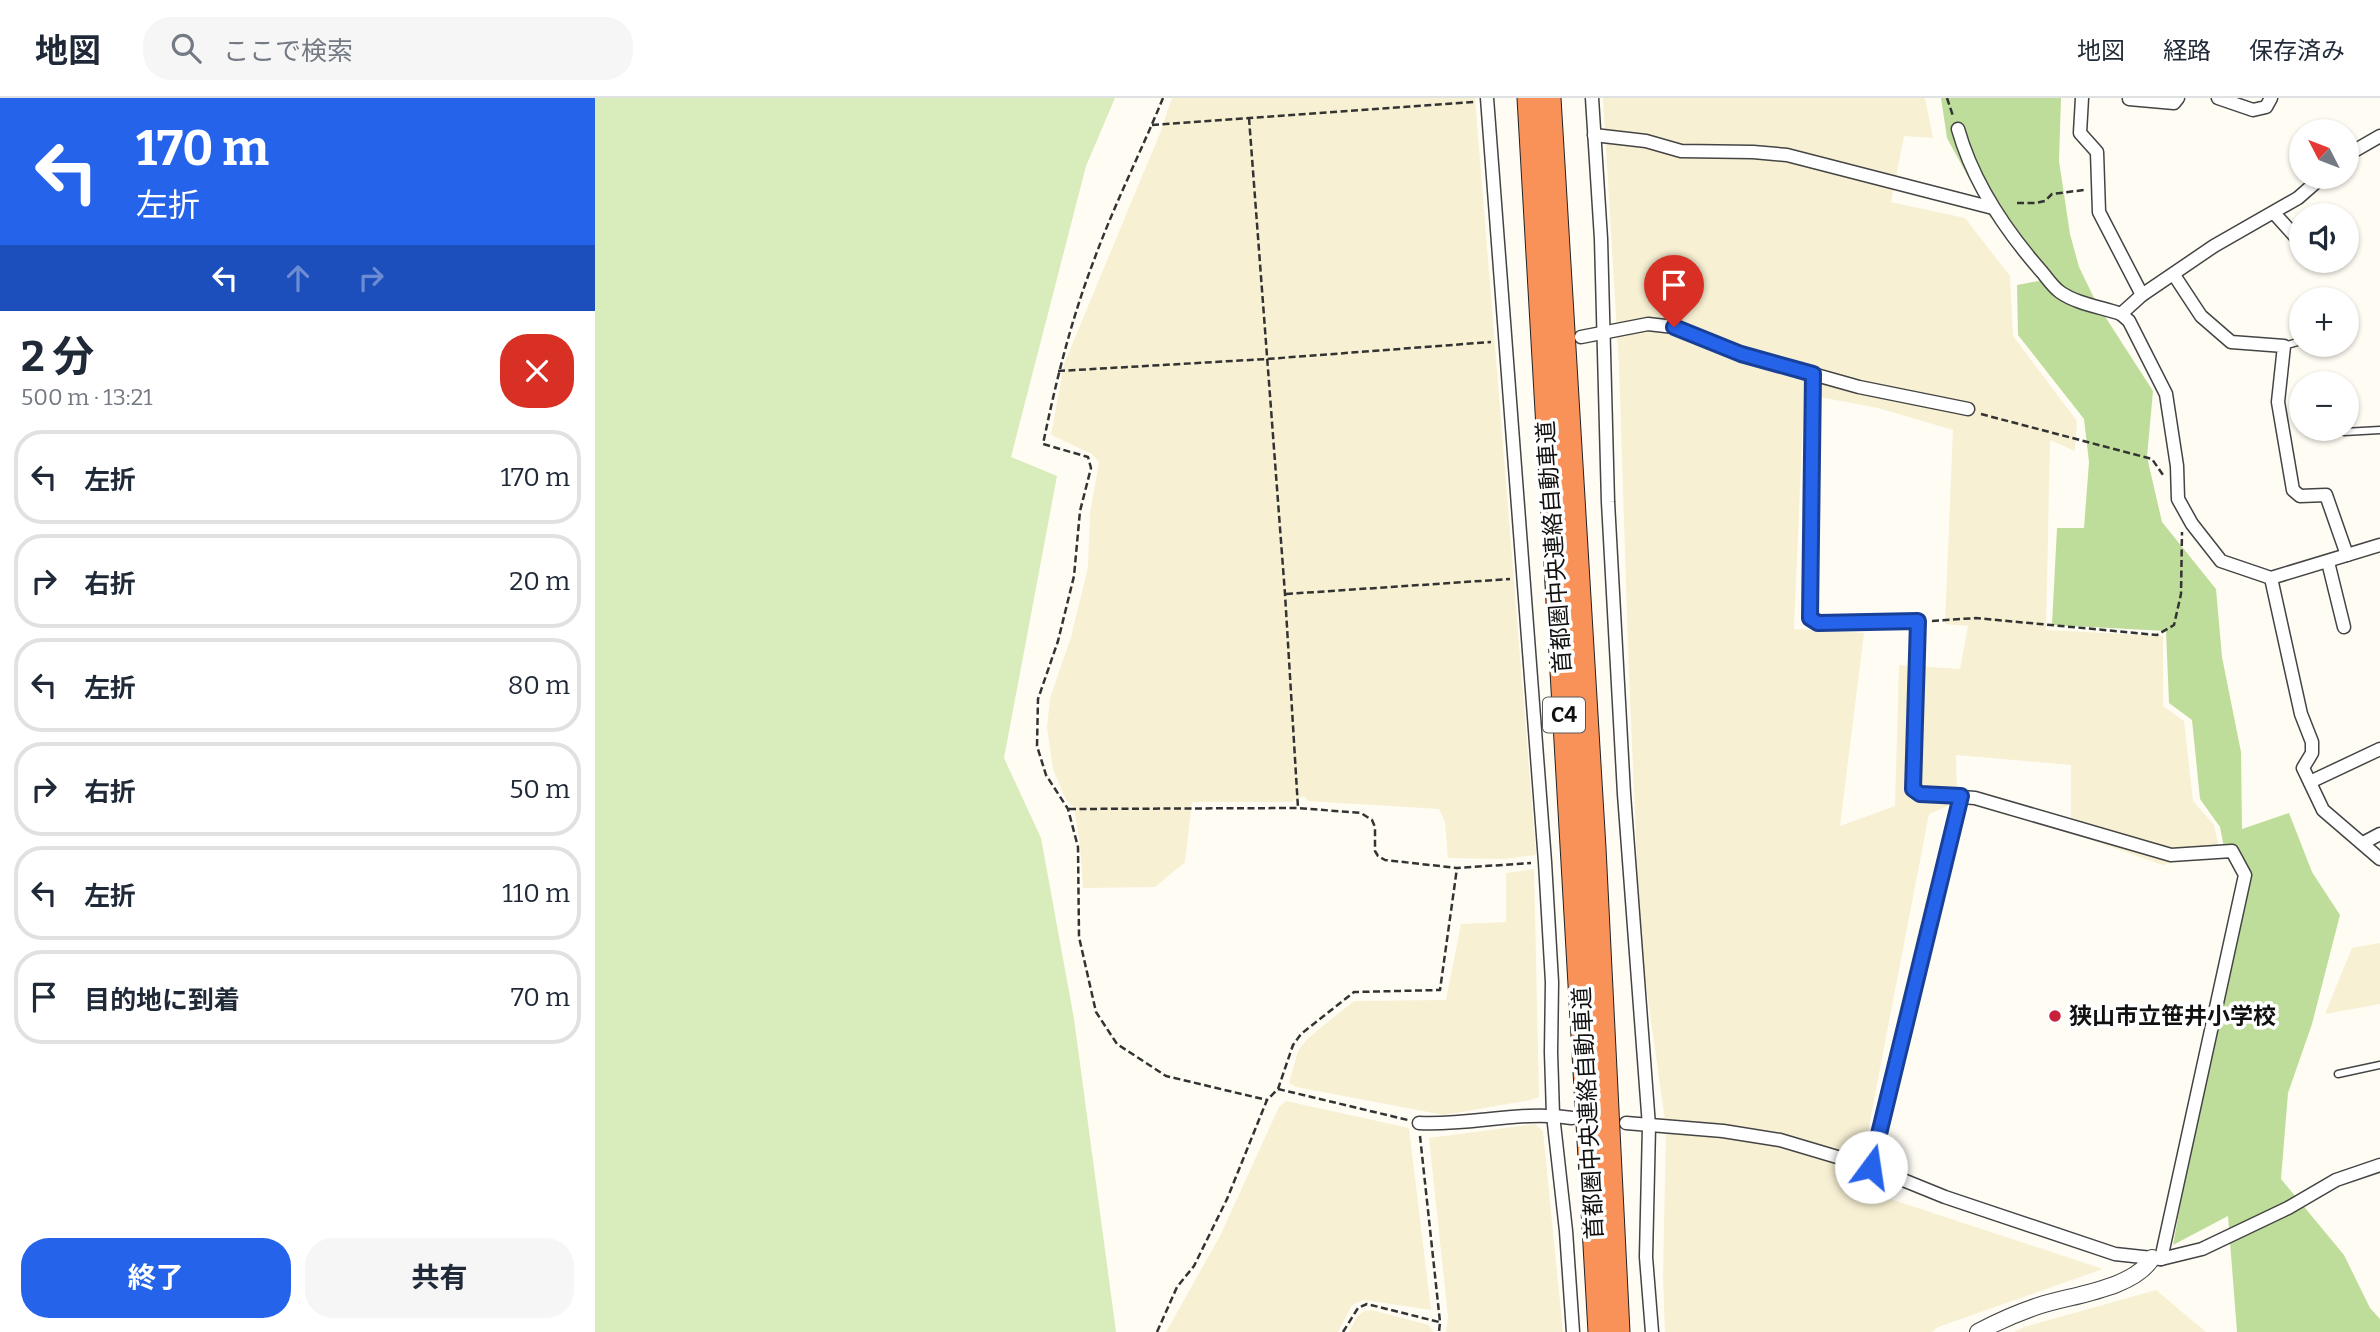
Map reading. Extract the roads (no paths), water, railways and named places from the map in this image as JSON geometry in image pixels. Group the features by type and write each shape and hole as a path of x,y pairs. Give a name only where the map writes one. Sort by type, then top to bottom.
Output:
{"highway":[{"name":"首都圏中央連絡自動車道","path":"1529,98 1600,1332"},
{"name":"首都圏中央連絡自動車道","path":"1549,98 1594,848 1619,1332"}],"street":[{"path":"1592,98 1601,239 1608,502 1624,794 1649,1126 1646,1257 1652,1332"},
{"path":"2082,98 2080,133 2098,152 2099,212 2142,295"},
{"path":"2129,99 2174,103 2178,98"},
{"path":"2218,98 2253,110 2266,107 2271,98"},
{"path":"1487,99 1545,862 1552,982 1553,1115 1566,1231 1573,1332"},
{"path":"1958,129 1966,157 1993,208 2059,292 2077,301 2121,314 2129,321 2166,394 2178,466 2180,503 2192,524 2221,561 2271,578 2380,545"},
{"path":"1594,135 1646,141 1681,151 1787,155 1905,183 1993,208"},
{"path":"2359,148 2380,136"},
{"path":"2121,314 2142,295 2214,246 2274,213 2308,189"},
{"path":"2274,213 2289,230"},
{"path":"2174,275 2201,316 2231,342 2284,346 2278,402 2293,491 2300,496 2326,495 2347,555"},
{"path":"1580,337 1648,324 1674,327 1741,354 1859,387 1968,409"},
{"path":"1813,374 1810,618 1818,623 1918,621 1913,789 1920,794 1975,798 2171,855 2232,851 2245,875 2156,1259 2146,1269 2116,1283 2036,1306 1978,1332"},
{"path":"2328,562 2344,627"},
{"path":"2271,578 2301,714 2312,742 2312,753 2303,768 2323,810 2380,859"},
{"path":"2310,782 2380,749"},
{"path":"1871,1167 1961,796"},
{"path":"2363,843 2380,834"},
{"path":"1419,1123 1449,1125 1504,1116 1553,1115 1572,1118"},
{"path":"1626,1123 1723,1131 1780,1140 1871,1167 1945,1197 2115,1254 2156,1259 2202,1249 2288,1208 2336,1180 2380,1165"}],"lane":[{"path":"2284,346 2289,345"},
{"path":"2359,431 2380,430"},
{"path":"2338,1074 2380,1065"}],"place":[{"name":"狭山市立笹井小学校","path":"2055,1016"}]}
